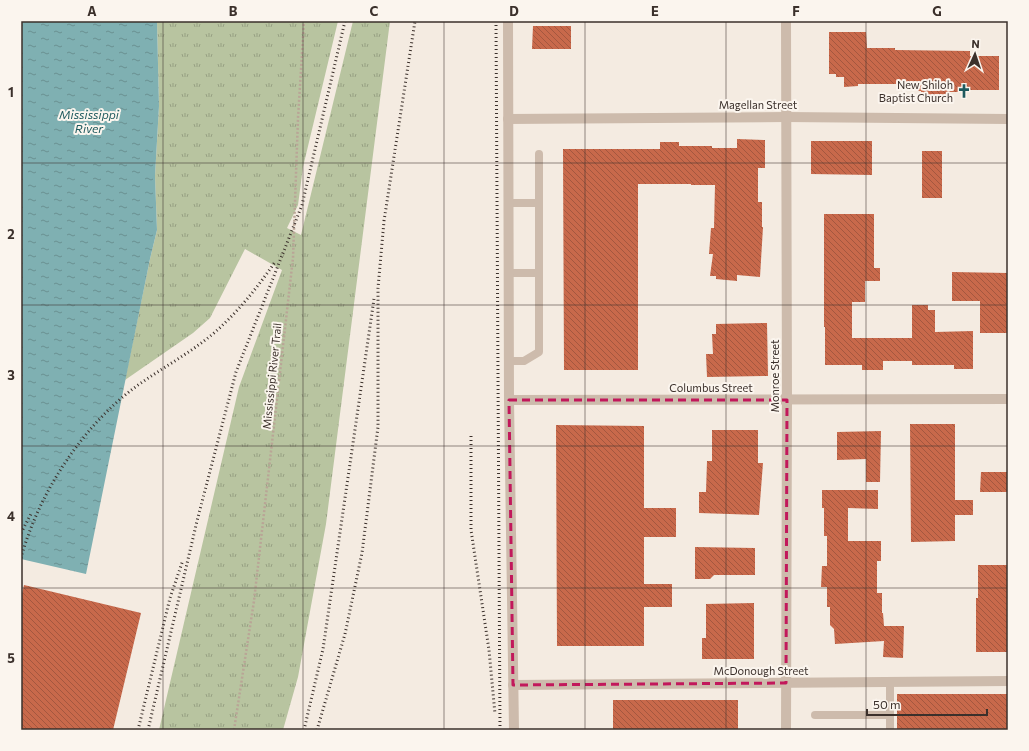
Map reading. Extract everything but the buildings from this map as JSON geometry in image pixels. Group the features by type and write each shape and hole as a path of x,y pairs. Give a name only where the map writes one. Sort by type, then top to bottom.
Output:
{"street":[{"path":"508,21 509,400 514,730"},
{"name":"Monroe Street","path":"786,21 786,730"},
{"name":"Magellan Street","path":"508,120 786,117 1008,119"},
{"name":"Columbus Street","path":"509,400 1008,399"},
{"name":"McDonough Street","path":"513,685 1008,681"}],"lane":[{"path":"509,361 524,360 539,352 539,154"},
{"path":"509,203 539,203"},
{"path":"509,273 539,273"},
{"path":"890,682 890,730"},
{"path":"815,715 890,714"}],"path":[{"name":"Mississippi River Trail","path":"234,730 254,601 293,258 304,21"}],"highlighted area":[{"path":"509,400 787,400 786,683 513,685"}],"green space":[{"path":"157,21 338,21 303,167 298,205 287,228 301,235 353,21 390,21 326,524 298,677 283,730 159,730 239,387 282,270 245,249 210,318 193,333 125,380 157,230 155,176 159,106"}],"water":[{"name":"Mississippi River","path":"21,21 157,21 159,106 155,176 157,230 86,574 21,559"}],"railway":[{"path":"148,730 197,521 236,372 302,205 345,21"},
{"path":"317,730 345,634 362,553 378,427 378,288 384,221 415,21"},
{"path":"496,21 500,730"},
{"path":"21,558 38,510 50,487 79,443 96,423 134,388 195,348 214,333 247,299 275,262"},
{"path":"304,730 323,649 374,299"},
{"path":"471,436 471,530 489,650 495,714"},
{"path":"21,533 32,512"},
{"path":"138,730 170,598 183,560"}],"place":[{"name":"New Shiloh Baptist Church","path":"964,91"}]}
